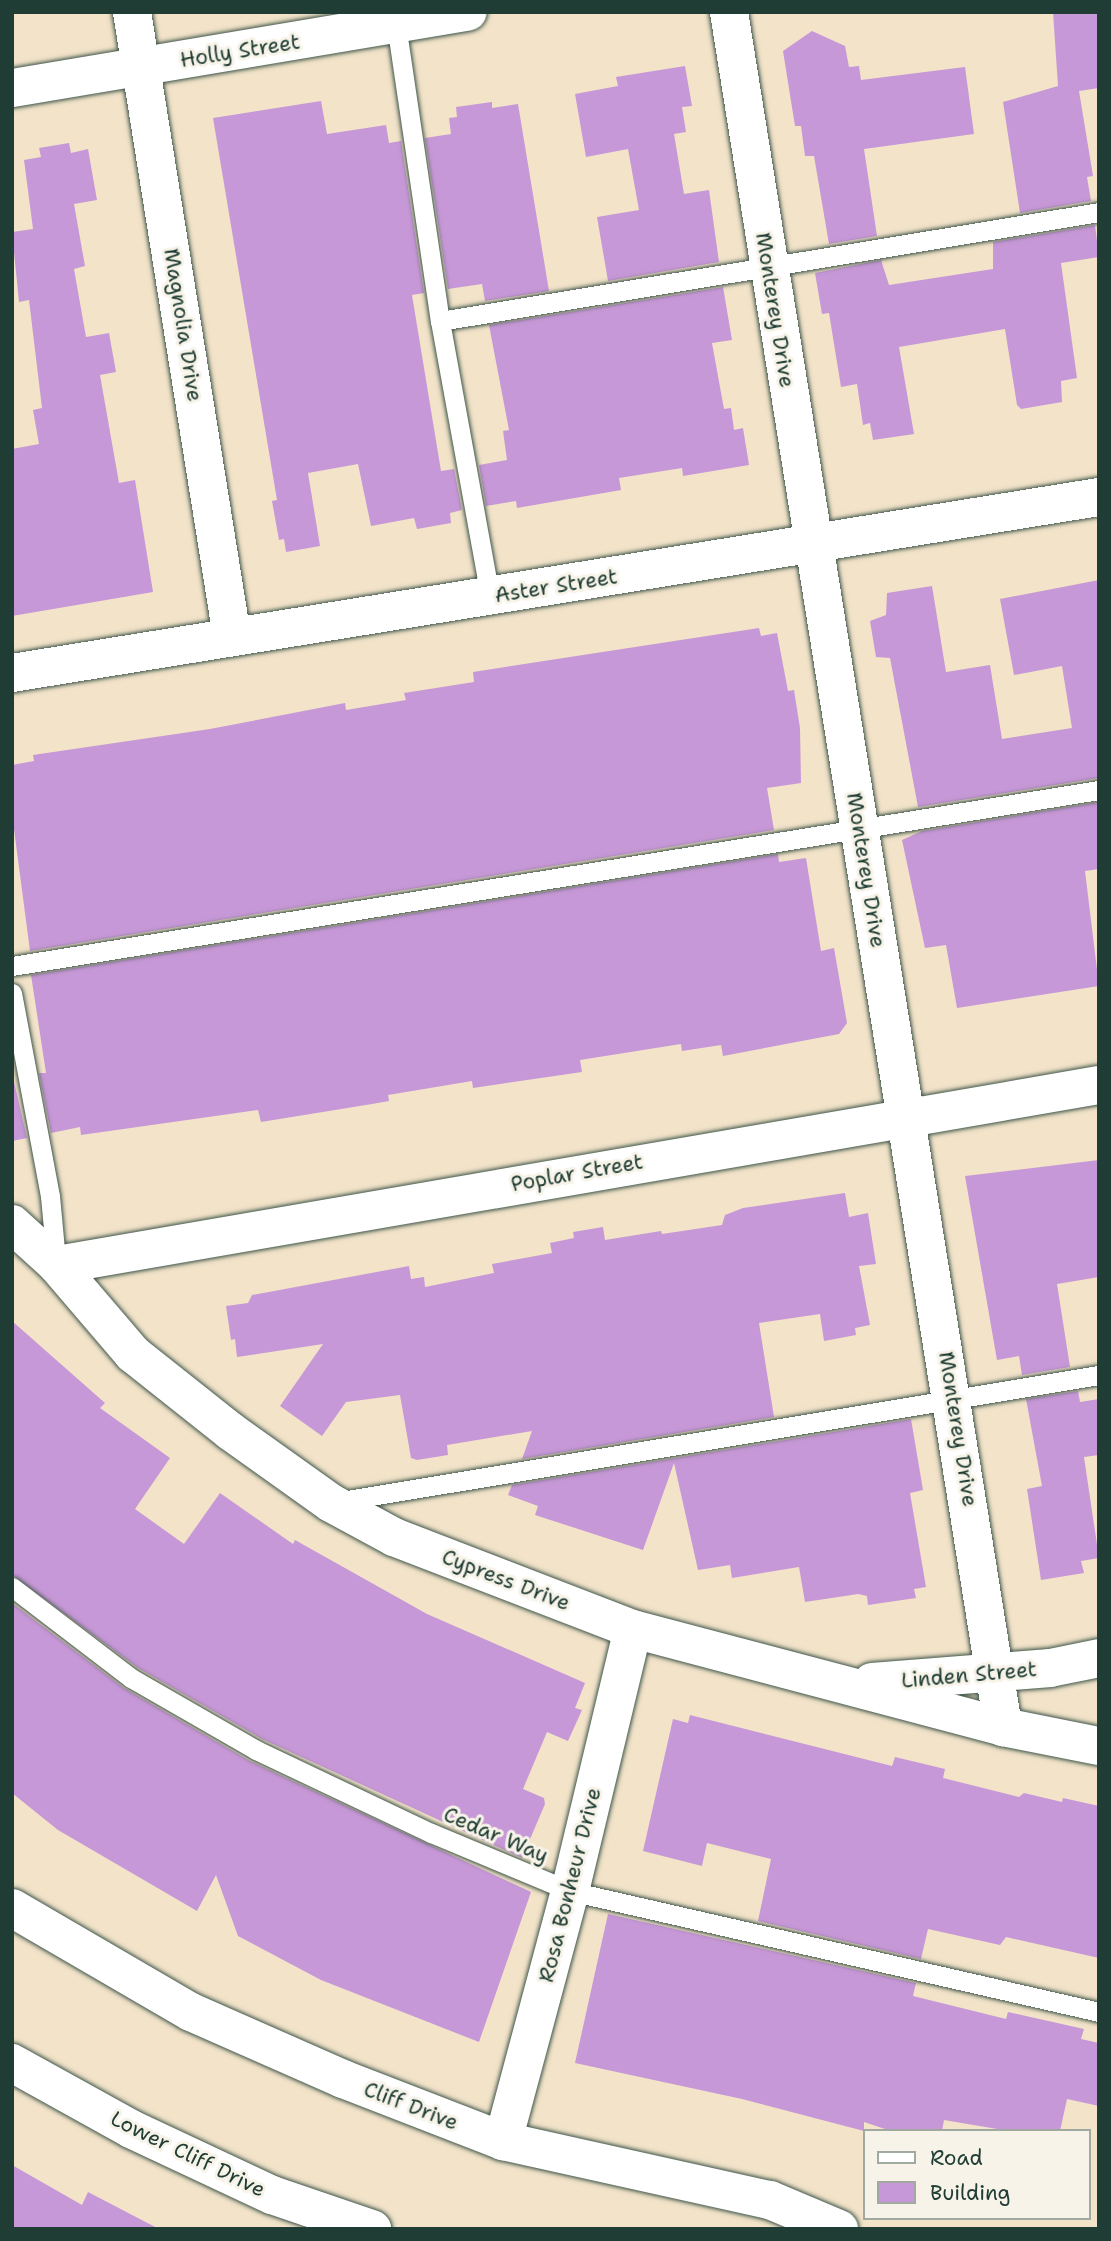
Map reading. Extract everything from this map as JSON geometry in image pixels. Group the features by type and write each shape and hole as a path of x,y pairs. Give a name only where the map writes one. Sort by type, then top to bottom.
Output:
{"street":[{"name":"Magnolia Drive","path":"132,12 143,66 232,637"},
{"name":"Holly Street","path":"12,88 395,19 467,12"},
{"name":"Monterey Drive","path":"729,12 812,542 997,1674 1003,1727"},
{"name":"Aster Street","path":"12,673 1099,497"},
{"name":"Poplar Street","path":"57,1265 1099,1084"},
{"name":"Cypress Drive","path":"12,1224 57,1265 133,1354 331,1503 394,1537 633,1629 1003,1727 1099,1746"},
{"name":"Rosa Bonheur Drive","path":"503,2141 570,1891 633,1629"},
{"name":"Linden Street","path":"838,1685 997,1674 1099,1658"},
{"name":"Cliff Drive","path":"12,1908 191,2012 343,2079 503,2141 770,2200 839,2229"},
{"name":"Lower Cliff Drive","path":"12,2063 131,2129 272,2195 372,2229"}],"lane":[{"path":"395,19 440,321 490,596"},
{"path":"440,321 1099,212"},
{"path":"12,966 1099,790"},
{"path":"12,993 50,1196 57,1265"},
{"path":"331,1503 1099,1375"},
{"name":"Cedar Way","path":"12,1587 131,1678 256,1750 431,1833 570,1891 1099,2012"}],"building":[{"path":"1053,12 1099,12 1099,88 1079,91 1093,176 1087,177 1091,201 1020,213 1003,102 1058,86"},
{"path":"812,31 845,46 849,67 859,66 861,80 965,67 974,134 864,149 877,236 829,244 814,156 805,156 801,126 795,126 783,51"},
{"path":"685,66 692,106 682,107 686,132 674,134 684,194 709,190 719,262 608,281 597,217 639,210 628,149 586,157 575,94 618,86 616,77"},
{"path":"321,101 327,134 386,125 389,143 401,141 424,293 412,295 441,471 454,469 462,510 450,513 451,523 417,529 414,518 371,526 358,464 308,473 320,546 286,552 284,539 279,540 272,501 277,500 213,118"},
{"path":"492,102 492,108 518,104 549,291 485,301 482,284 448,289 425,138 451,134 449,118 457,117 456,107"},
{"path":"69,143 71,153 88,149 97,200 74,204 85,266 74,269 86,337 109,333 116,372 100,375 119,483 135,480 153,592 12,616 12,449 39,444 33,410 42,408 29,300 19,302 12,232 33,229 24,160 41,157 39,148"},
{"path":"1095,225 1099,257 1061,263 1077,378 1061,381 1062,402 1021,409 1017,405 1005,329 899,347 914,434 873,440 870,423 863,425 857,384 841,387 829,313 822,314 815,273 881,260 889,285 993,269 993,242"},
{"path":"723,287 732,340 712,343 724,409 731,408 734,430 743,428 749,465 683,476 682,468 619,478 621,490 517,508 516,501 486,506 479,465 507,460 503,431 509,430 489,325"},
{"path":"1099,580 1099,778 918,807 890,658 876,657 870,621 886,615 887,593 932,586 946,672 990,665 1002,739 1072,728 1062,666 1014,675 1000,599"},
{"path":"759,628 761,636 777,633 788,691 794,690 800,728 801,783 767,788 774,830 30,951 12,814 12,765 34,761 33,755 210,729 345,703 346,710 406,700 404,693 474,682 473,672"},
{"path":"1099,802 1099,869 1085,871 1099,986 957,1008 946,945 925,948 902,840 922,831"},
{"path":"778,854 779,862 806,858 821,951 834,948 847,1023 839,1034 723,1056 721,1045 682,1051 681,1044 580,1060 582,1072 473,1088 472,1081 388,1095 389,1101 261,1122 258,1110 81,1135 80,1127 51,1133 39,1073 46,1073 31,975"},
{"path":"12,1073 27,1138 12,1141"},
{"path":"1099,1160 1099,1277 1057,1284 1070,1367 1022,1375 1019,1356 997,1360 965,1176"},
{"path":"845,1193 849,1217 868,1213 876,1264 859,1266 870,1325 855,1328 856,1335 824,1341 820,1314 759,1323 774,1417 522,1459 532,1431 447,1445 448,1455 417,1460 411,1458 400,1395 346,1402 322,1436 280,1406 323,1344 237,1357 235,1339 231,1340 226,1306 248,1303 252,1295 409,1266 411,1279 424,1277 425,1287 494,1273 492,1264 552,1253 550,1243 574,1238 573,1232 603,1227 605,1240 661,1231 662,1234 722,1225 725,1215 743,1208"},
{"path":"12,1321 105,1403 100,1408 170,1458 135,1509 184,1544 220,1493 293,1544 295,1540 427,1614 585,1683 575,1708 582,1710 568,1741 547,1732 523,1789 544,1798 545,1804 522,1858 262,1739 138,1668 12,1575"},
{"path":"1078,1391 1080,1402 1099,1399 1099,1455 1084,1457 1099,1558 1081,1561 1084,1573 1041,1580 1027,1489 1042,1486 1026,1399"},
{"path":"911,1419 923,1490 910,1493 926,1587 914,1589 916,1598 868,1605 867,1596 858,1594 805,1602 799,1567 732,1578 730,1565 698,1570 674,1463 643,1550 535,1515 538,1506 508,1495 512,1485"},
{"path":"12,1603 124,1688 250,1761 531,1892 479,2042 321,1980 238,1936 216,1875 197,1911 58,1830 12,1793"},
{"path":"690,1715 892,1766 895,1757 945,1769 943,1778 1019,1797 1024,1793 1062,1802 1063,1798 1099,1806 1099,1958 1006,1937 1000,1945 928,1929 921,1959 758,1921 771,1859 707,1843 702,1866 643,1851 673,1719 688,1723"},
{"path":"608,1914 916,1983 913,1996 1006,2019 1008,2012 1084,2029 1081,2039 1099,2043 1099,2106 1067,2099 1060,2129 997,2129 944,2120 942,2129 885,2129 864,2122 862,2130 742,2099 575,2063"},
{"path":"12,2165 82,2205 88,2192 159,2229 12,2229"}]}
